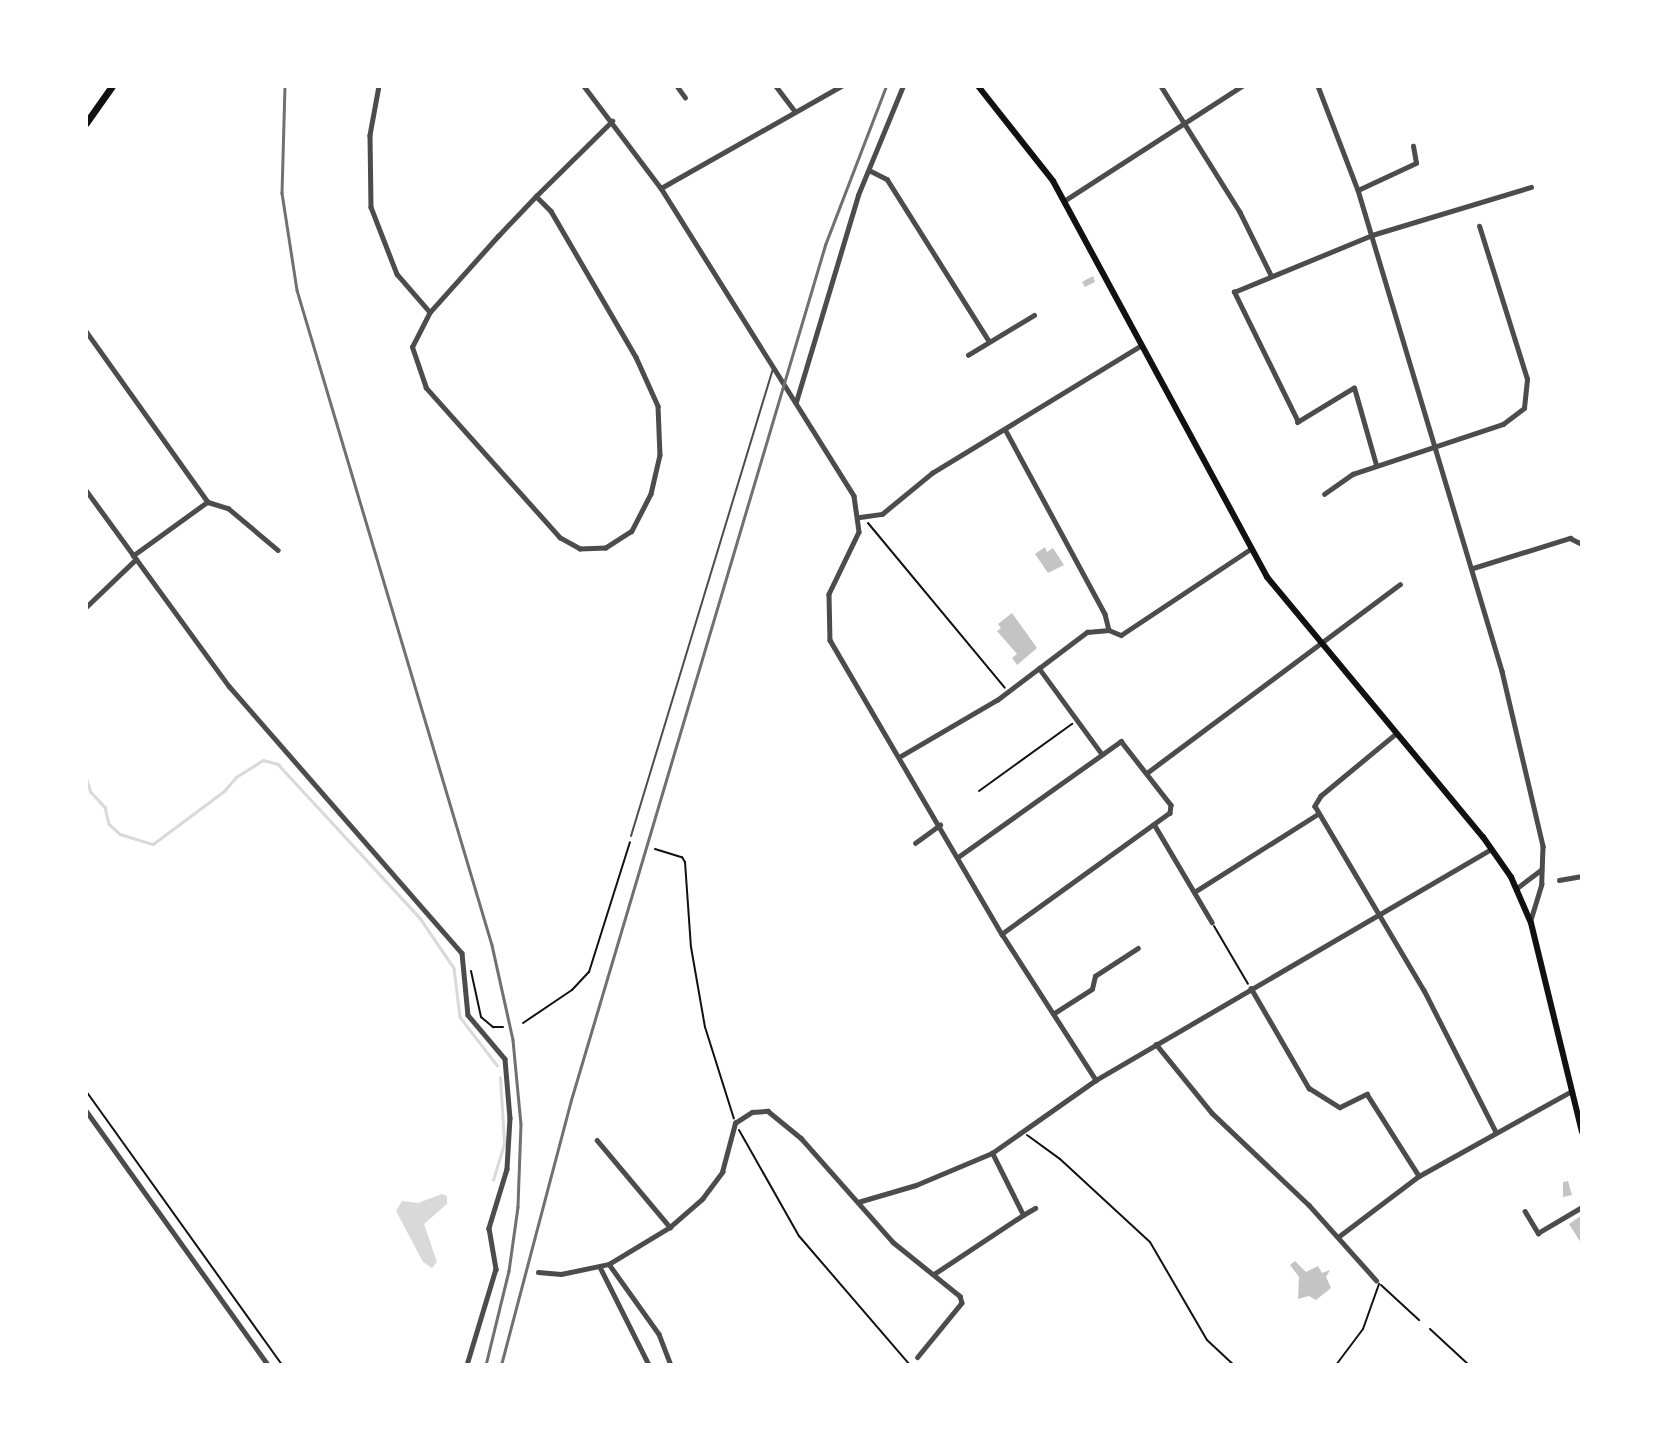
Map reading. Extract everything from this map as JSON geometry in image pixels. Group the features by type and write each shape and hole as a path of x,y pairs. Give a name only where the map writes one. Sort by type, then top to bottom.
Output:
{"main road":[{"path":"86,123 112,86"},
{"path":"978,86 1035,154 1064,201 1249,550 1319,642 1492,848 1517,888 1531,923 1582,1132"}],"street":[{"path":"379,86 370,135 371,207 397,274 430,312"},
{"path":"584,86 661,188 851,490 860,517 858,539 829,594 828,632 1002,934 1096,1080"},
{"path":"677,86 685,97"},
{"path":"776,86 794,110"},
{"path":"661,188 794,110 841,86"},
{"path":"796,403 869,170 903,86"},
{"path":"1161,86 1240,212 1271,275"},
{"path":"1064,201 1242,86"},
{"path":"1318,86 1358,190 1473,568 1541,834 1542,869 1531,923"},
{"path":"536,196 551,211 636,357 658,406 661,429 657,471 636,525 626,538 596,550 580,548 559,538 432,394 412,354 414,340 430,312 536,196 611,121"},
{"path":"1358,190 1416,163 1409,148 1413,146"},
{"path":"869,170 887,179 989,341"},
{"path":"1376,465 1354,388 1298,422 1234,292 1372,235 1531,187"},
{"path":"1324,494 1342,480 1376,465 1511,420 1527,399 1527,379 1479,226"},
{"path":"968,355 1034,315"},
{"path":"86,331 208,502 228,508 278,550"},
{"path":"860,517 882,514 932,473 1140,346"},
{"path":"1004,429 1105,614 1109,630"},
{"path":"86,490 229,686 448,933 465,961 468,1015 492,1040 506,1065 509,1156 490,1235 496,1269 467,1365"},
{"path":"86,607 134,557 208,502"},
{"path":"1473,568 1570,538 1581,540"},
{"path":"901,756 1008,691 1087,632 1109,630 1121,635 1249,550"},
{"path":"1147,772 1400,584"},
{"path":"1039,668 1102,754"},
{"path":"1396,734 1321,796 1316,803 1318,814 1424,990 1496,1132"},
{"path":"958,857 1123,741 1172,807 1154,824 1002,934"},
{"path":"1196,891 1318,814"},
{"path":"1154,824 1212,922"},
{"path":"915,843 940,825"},
{"path":"858,1202 916,1185 992,1153 1096,1080 1492,848"},
{"path":"1517,888 1542,869"},
{"path":"1559,880 1582,876"},
{"path":"1053,1014 1091,989 1095,976 1138,948"},
{"path":"1251,988 1310,1088 1339,1107 1367,1094 1419,1176"},
{"path":"1156,1044 1212,1113 1338,1237 1378,1281"},
{"path":"1338,1237 1419,1176 1572,1091"},
{"path":"86,1111 268,1365"},
{"path":"538,1272 561,1274 610,1264 670,1227 702,1199 722,1172 735,1123 752,1112 774,1112 894,1242 960,1296 962,1303 918,1357"},
{"path":"597,1140 670,1227"},
{"path":"992,1153 1023,1214"},
{"path":"1525,1211 1538,1233 1582,1207"},
{"path":"933,1274 1035,1208"},
{"path":"610,1264 654,1325 671,1365"},
{"path":"600,1267 649,1365"}],"lane":[{"path":"631,836 773,367"}],"path":[{"path":"860,517 876,529 1008,691"},
{"path":"979,791 1077,720"},
{"path":"523,1023 572,990 589,972 629,842 635,844"},
{"path":"655,849 682,857 685,862 691,947 705,1027 735,1123 799,1236 910,1365"},
{"path":"1212,922 1251,988"},
{"path":"465,961 481,1017 493,1027 503,1027"},
{"path":"86,1091 282,1365"},
{"path":"1023,1131 1150,1242 1207,1340 1234,1365"},
{"path":"1336,1365 1363,1329 1378,1281 1419,1320"},
{"path":"1430,1329 1469,1365"}],"shaded area":[{"path":"442,1194 447,1196 447,1204 424,1224 437,1262 432,1268 423,1262 396,1211 402,1201 418,1203"}],"building":[{"path":"1093,276 1095,282 1085,287 1082,282"},
{"path":"1045,547 1047,552 1053,548 1064,565 1048,573 1035,554"},
{"path":"1012,613 1037,648 1017,665 1012,658 1017,654 997,631 1001,628 998,624"},
{"path":"1568,1181 1572,1195 1563,1197 1563,1182"},
{"path":"1582,1215 1582,1243 1581,1243 1569,1224"},
{"path":"1295,1261 1306,1272 1318,1266 1322,1273 1330,1270 1326,1277 1331,1288 1316,1300 1309,1296 1298,1299 1299,1277 1290,1265"}],"waterway":[{"path":"86,777 91,792 105,807 109,824 120,834 153,844 224,791 236,777 263,760 278,764 420,918 454,968 460,1017 497,1065"},
{"path":"493,1180 504,1143 500,1078"}],"railway":[{"path":"285,86 282,193 297,290 492,945 513,1040 521,1124 518,1207 509,1271 486,1365"},
{"path":"501,1365 571,1100 825,245 886,86"}]}
